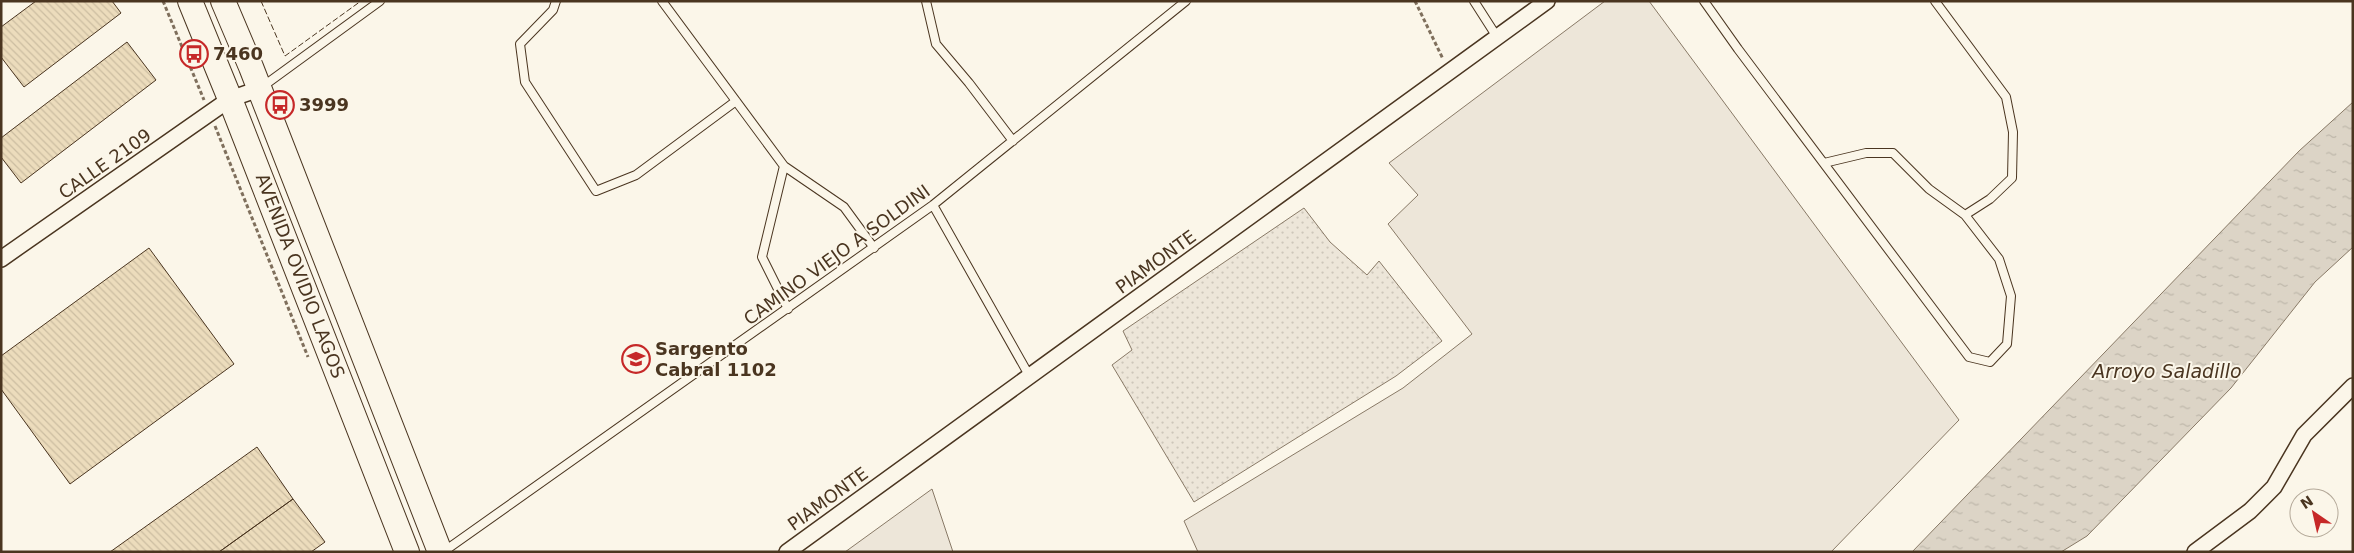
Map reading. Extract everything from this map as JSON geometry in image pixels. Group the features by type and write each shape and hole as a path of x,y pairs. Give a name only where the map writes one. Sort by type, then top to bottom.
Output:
{"main road":[{"name":"AVENIDA OVIDIO LAGOS","path":"190,1 408,552"},
{"name":"AVENIDA OVIDIO LAGOS","path":"223,1 440,552"}],"street":[{"name":"PIAMONTE","path":"787,552 1546,1"},
{"name":"CALLE 2109","path":"1,259 230,99 259,89"},
{"path":"2195,552 2250,511 2274,487 2304,435 2353,386"}],"lane":[{"path":"259,89 380,1"},
{"path":"556,1 553,10 520,44 524,82 596,191 636,176 736,101"},
{"path":"662,1 784,166 844,207 874,248"},
{"path":"926,1 936,44 969,83 1013,141"},
{"name":"CAMINO VIEJO A SOLDINI","path":"444,552 933,205 1186,1"},
{"path":"1474,1 1497,37"},
{"path":"1704,1 1824,163 1969,357 1990,362 2007,344 2011,296 1999,259 1965,216 1929,189 1893,153 1866,153 1824,163"},
{"path":"1935,1 2006,97 2013,132 2012,178 1990,199 1965,216"},
{"path":"784,166 762,257 788,309"},
{"path":"933,205 1030,377"}],"path":[{"path":"163,1 309,360"},
{"path":"1415,1 1449,72"}],"shaded area":[{"path":"1605,1 1649,1 1959,420 1831,552 1198,552 1184,521 1403,388 1472,334 1388,224 1418,195 1389,163"},
{"path":"1304,208 1330,242 1367,275 1379,261 1442,341 1396,376 1194,502 1112,365 1132,350 1123,331"},
{"path":"932,489 953,552 845,552"}],"water":[{"name":"Arroyo Saladillo","path":"2353,102 2353,247 2315,282 2231,388 2087,536 2061,552 1912,552 2299,151"}],"building":[{"path":"36,1 112,1 121,13 24,87 1,57 1,27"},
{"path":"127,42 156,80 21,183 1,157 1,138"},
{"path":"149,248 234,364 70,484 1,389 1,356"},
{"path":"257,447 293,499 219,552 110,552"},
{"path":"293,499 325,542 311,552 219,552"}],"fence":[{"path":"261,1 285,56 361,1"}],"place":[{"name":"7460","path":"194,54"},
{"name":"3999","path":"280,105"},
{"name":"Sargento Cabral 1102","path":"636,359"}]}
